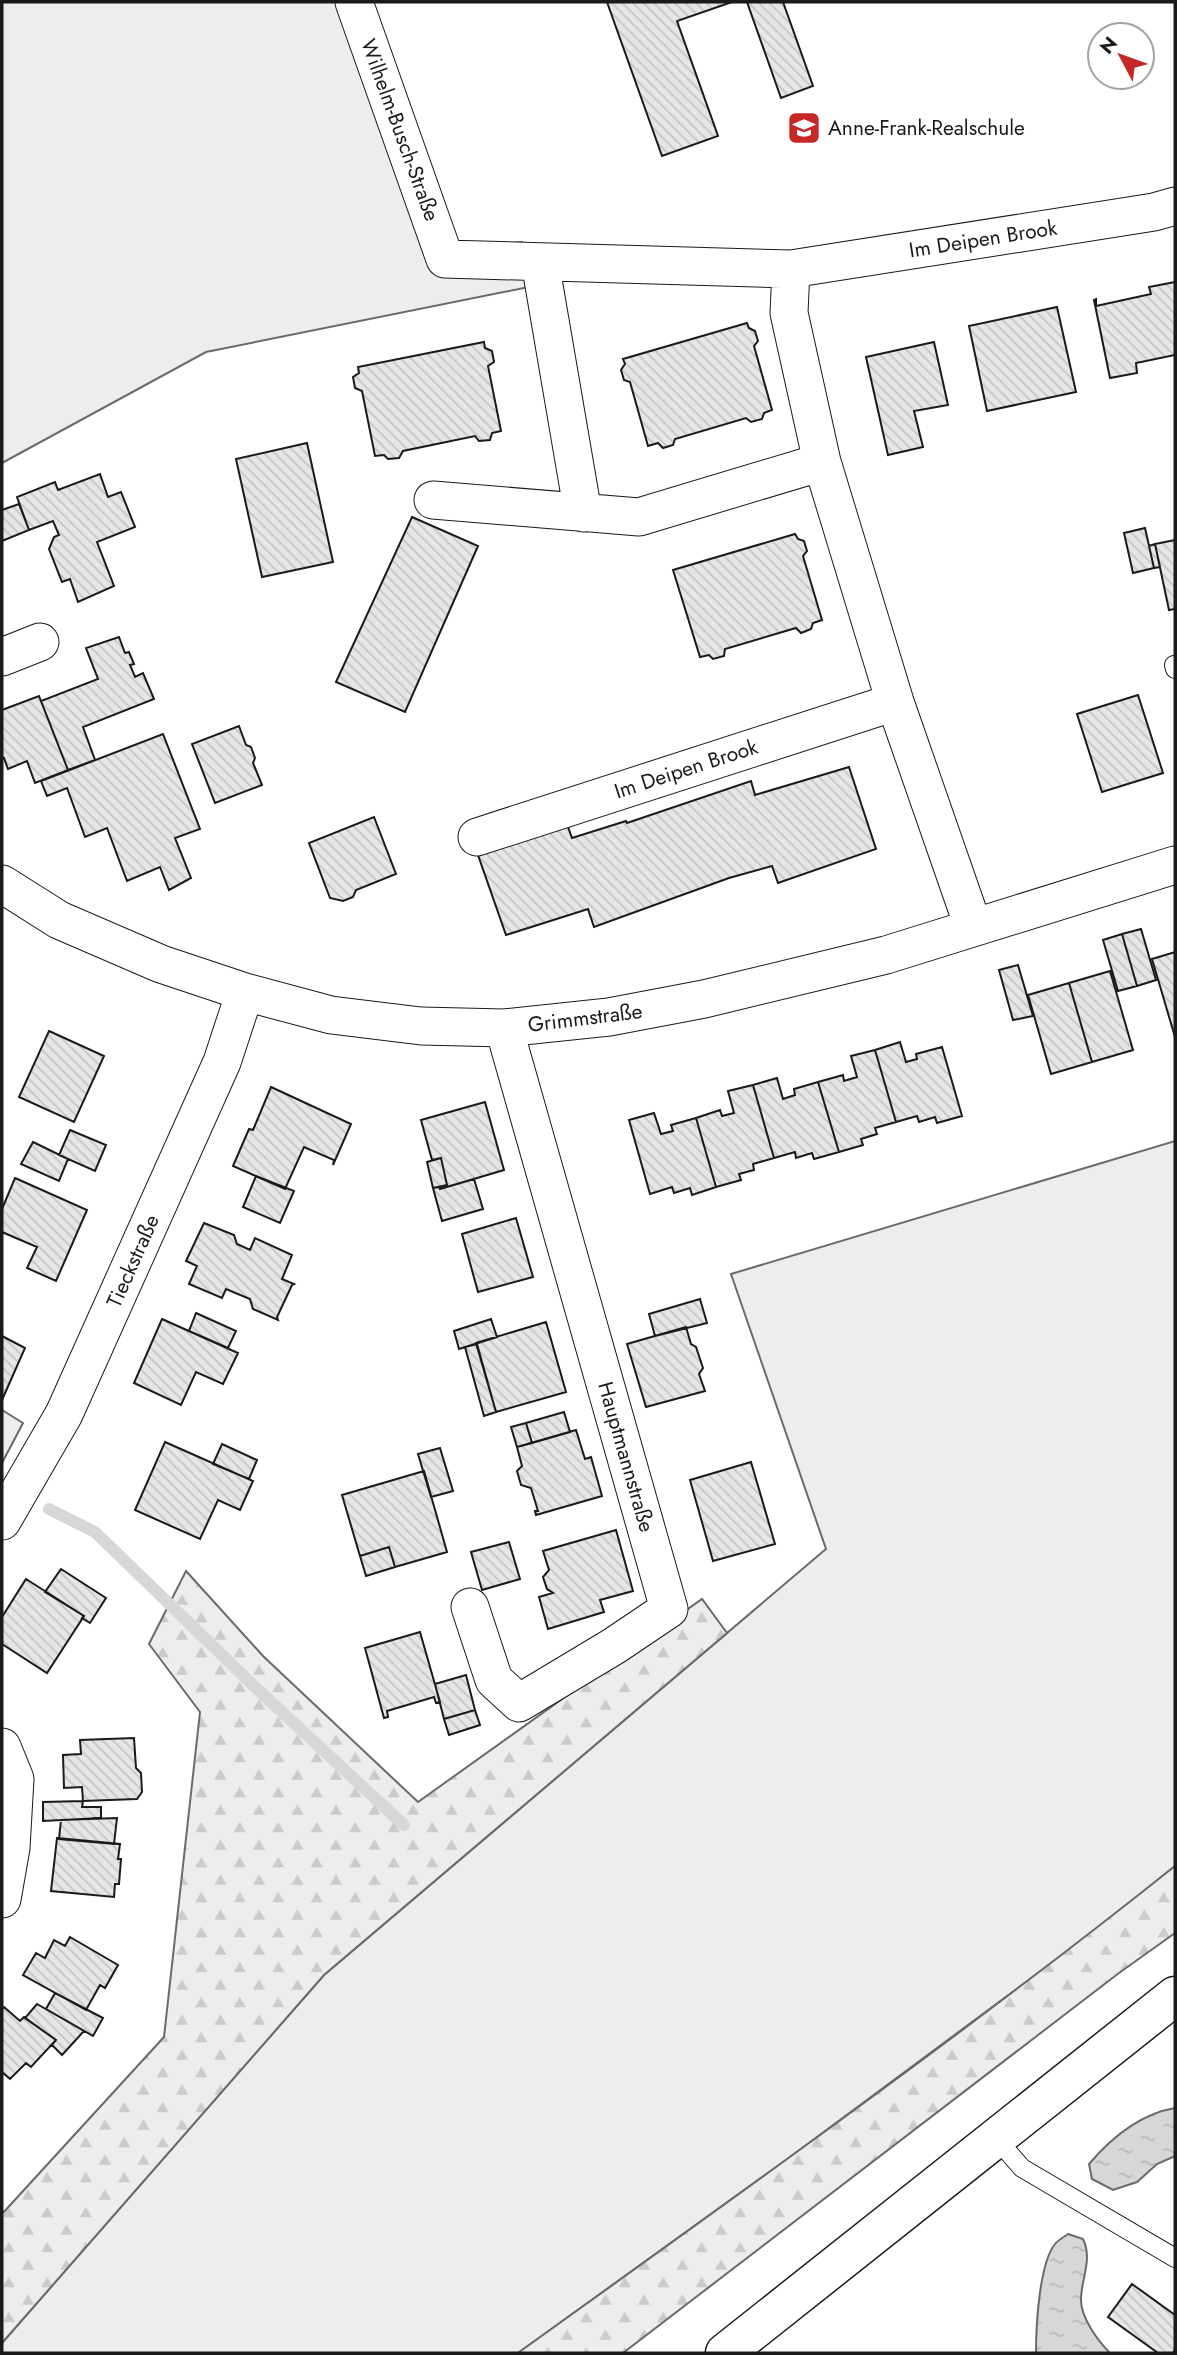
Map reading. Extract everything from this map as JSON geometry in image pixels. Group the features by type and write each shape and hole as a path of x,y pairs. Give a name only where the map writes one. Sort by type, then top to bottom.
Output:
{"main road":[{"path":"725,2353 1175,1996"}],"street":[{"name":"Wilhelm-Busch-Straße","path":"354,2 445,259"},
{"name":"Im Deipen Brook","path":"445,259 791,270 1154,212 1175,206"},
{"path":"540,262 583,513"},
{"path":"791,270 789,313 822,462 895,702 973,926"},
{"path":"433,500 639,517 822,462"},
{"path":"2,657 40,642"},
{"name":"Im Deipen Brook","path":"477,837 895,702"},
{"name":"Grimmstraße","path":"2,884 59,919 161,964 245,992 331,1015 421,1026 504,1028 609,1017 704,999 886,955 1175,865"},
{"name":"Tieckstraße","path":"2,1521 64,1414 222,1062 245,992"},
{"name":"Hauptmannstraße","path":"470,1607 494,1680 519,1703 614,1646 669,1609 504,1028"},
{"path":"2,1747 15,1779 11,1848 2,1899"}],"lane":[{"path":"995,2137 1022,2168 1175,2258"}],"green space":[{"path":"2,2 341,2 429,251 522,242 529,287 206,352 2,463"},
{"path":"1175,1141 1175,1866 1092,1933 786,2160 518,2353 2,2353 2,2343 324,1975 826,1549 731,1274"},
{"path":"2,1410 23,1423 2,1463"},
{"path":"186,1571 263,1656 418,1802 702,1599 727,1633 324,1975 2,2343 2,2214 164,2037 200,1712 149,1644"},
{"path":"1175,1866 1175,1933 623,2353 518,2353 932,2053"}],"water":[{"path":"1175,2108 1175,2156 1157,2164 1137,2182 1113,2190 1092,2179 1089,2164 1117,2136 1150,2115"},
{"path":"1068,2234 1083,2239 1086,2247 1082,2307 1091,2329 1110,2353 1036,2353 1045,2266 1055,2244"}],"building":[{"path":"607,2 732,2 677,21 718,136 662,156"},
{"path":"747,2 783,2 813,86 781,98"},
{"path":"1175,282 1175,355 1136,363 1137,373 1110,378 1094,300 1096,299 1096,306 1151,294 1149,287"},
{"path":"1057,307 1076,392 987,411 969,326"},
{"path":"747,323 749,328 755,331 758,341 754,346 772,410 764,413 762,419 751,422 746,418 675,439 673,445 663,448 658,443 648,446 630,382 624,380 621,370 625,364 623,359"},
{"path":"484,342 485,348 492,351 494,362 488,366 501,431 492,433 490,440 479,441 475,436 403,451 399,458 375,456 362,391 355,388 353,377 359,373 358,367"},
{"path":"934,342 948,405 914,411 923,447 888,455 866,357"},
{"path":"307,443 333,562 262,577 236,459"},
{"path":"100,474 108,497 121,492 135,527 97,542 114,586 78,602 70,579 62,582 49,549 54,537 59,535 53,521 29,530 17,497 55,482 58,490"},
{"path":"19,504 29,530 2,541 2,510"},
{"path":"412,517 478,546 405,712 336,682"},
{"path":"1145,528 1154,568 1133,573 1124,533"},
{"path":"795,534 798,539 804,541 807,551 803,556 822,620 813,623 811,629 801,633 796,628 725,649 724,656 713,659 709,655 700,657 673,570"},
{"path":"1175,540 1175,609 1169,610 1155,544"},
{"path":"1155,544 1160,567 1154,568 1149,546"},
{"path":"119,637 125,653 129,652 134,664 130,665 135,677 143,673 154,699 83,727 95,760 68,770 41,701 98,679 86,648"},
{"path":"1138,695 1163,773 1102,792 1077,714"},
{"path":"39,696 68,770 35,783 27,761 8,769 4,758 2,759 2,710"},
{"path":"239,726 246,745 251,747 255,758 253,763 262,785 215,803 192,744"},
{"path":"163,734 200,829 175,838 191,878 169,890 160,867 127,881 107,828 85,837 67,788 47,796 41,781"},
{"path":"849,767 876,849 778,883 772,866 729,878 594,927 588,909 506,935 478,855 567,824 572,838 626,821 627,823 751,781 755,795"},
{"path":"374,817 396,874 356,890 353,897 343,901 330,898 309,843"},
{"path":"1141,929 1156,980 1137,986 1122,934"},
{"path":"1122,934 1137,986 1118,991 1103,940"},
{"path":"1175,952 1175,1037 1152,959"},
{"path":"1018,965 1033,1016 1013,1020 999,970"},
{"path":"1110,971 1133,1050 1092,1062 1069,983"},
{"path":"1069,983 1092,1062 1051,1074 1028,995"},
{"path":"49,1031 104,1056 74,1122 19,1097"},
{"path":"900,1042 906,1062 917,1059 916,1054 942,1047 962,1116 937,1123 935,1117 919,1122 917,1116 896,1122 875,1050"},
{"path":"875,1050 896,1122 875,1128 877,1134 861,1139 863,1145 839,1152 818,1082 843,1075 844,1081 857,1077 851,1056"},
{"path":"777,1078 783,1099 795,1095 794,1089 818,1082 839,1152 814,1159 812,1153 796,1158 795,1152 774,1158 753,1085"},
{"path":"753,1085 774,1158 753,1164 754,1170 739,1174 741,1180 716,1187 696,1118 720,1110 722,1116 734,1113 728,1091"},
{"path":"271,1087 351,1124 333,1165 334,1160 304,1147 285,1189 233,1166 249,1129 253,1130"},
{"path":"485,1102 504,1170 440,1189 439,1187 447,1185 441,1158 432,1160 421,1120"},
{"path":"654,1113 661,1134 673,1131 671,1125 696,1118 716,1187 692,1195 690,1188 674,1193 672,1187 650,1194 629,1120"},
{"path":"70,1130 106,1145 95,1171 59,1155"},
{"path":"33,1142 68,1159 59,1181 21,1164"},
{"path":"441,1158 447,1185 433,1188 427,1162"},
{"path":"256,1176 294,1191 280,1223 243,1207"},
{"path":"15,1178 87,1210 56,1281 27,1268 37,1247 2,1232 2,1209"},
{"path":"474,1179 483,1209 442,1221 433,1188 440,1189"},
{"path":"516,1218 533,1277 478,1292 462,1234"},
{"path":"204,1223 234,1235 237,1244 250,1250 255,1238 292,1255 282,1279 294,1284 277,1317 278,1320 253,1309 250,1299 226,1289 222,1298 189,1284 197,1266 186,1261"},
{"path":"700,1299 707,1323 655,1336 649,1314"},
{"path":"196,1313 236,1331 228,1348 189,1331"},
{"path":"162,1319 238,1353 223,1384 196,1372 181,1405 134,1383"},
{"path":"491,1319 497,1337 459,1349 454,1331"},
{"path":"546,1322 566,1392 496,1412 476,1343"},
{"path":"686,1327 703,1368 699,1374 705,1391 646,1407 627,1344"},
{"path":"2,1336 25,1348 2,1400"},
{"path":"477,1344 496,1412 484,1416 465,1347"},
{"path":"564,1412 570,1432 532,1443 526,1423"},
{"path":"526,1423 532,1443 517,1447 511,1427"},
{"path":"576,1430 585,1459 591,1457 602,1496 536,1515 535,1511 538,1511 531,1488 521,1485 517,1471 522,1466 517,1447"},
{"path":"165,1442 253,1481 240,1510 218,1500 200,1539 135,1510"},
{"path":"222,1444 257,1460 249,1479 213,1464"},
{"path":"440,1448 453,1491 431,1497 418,1454"},
{"path":"751,1462 775,1544 713,1561 690,1480"},
{"path":"424,1471 447,1552 395,1567 389,1547 360,1556 342,1495"},
{"path":"616,1530 633,1591 600,1600 604,1612 548,1629 539,1597 553,1593 547,1589 543,1577 549,1570 543,1551"},
{"path":"509,1542 520,1579 482,1590 471,1552"},
{"path":"389,1547 395,1567 366,1576 360,1556"},
{"path":"61,1569 106,1598 90,1623 82,1618 84,1616 45,1592"},
{"path":"26,1579 84,1616 47,1673 2,1644 2,1617"},
{"path":"420,1632 440,1702 436,1703 434,1697 387,1711 388,1717 384,1718 365,1648"},
{"path":"466,1675 475,1710 444,1719 435,1684"},
{"path":"475,1710 480,1725 449,1735 444,1719"},
{"path":"134,1738 136,1768 141,1773 142,1792 137,1799 83,1801 82,1787 64,1788 63,1755 81,1754 80,1740"},
{"path":"83,1801 82,1807 101,1807 101,1818 43,1821 43,1802"},
{"path":"117,1818 114,1844 59,1839 61,1820"},
{"path":"57,1838 120,1844 119,1884 115,1884 114,1897 51,1891"},
{"path":"70,1937 118,1965 105,1988 100,1985 86,2010 23,1975 36,1953 45,1958 54,1940 65,1946"},
{"path":"55,1993 103,2018 93,2036 46,2009"},
{"path":"37,2004 84,2031 62,2055 52,2045 56,2040 25,2018"},
{"path":"4,2007 20,2021 24,2017 56,2040 31,2067 26,2063 10,2079 2,2072"},
{"path":"1132,2284 1175,2315 1173,2353 1158,2353 1108,2317"}],"waterway":[{"path":"49,1509 95,1532 255,1687 404,1825"}],"place":[{"name":"Anne-Frank-Realschule","path":"804,128"}]}
